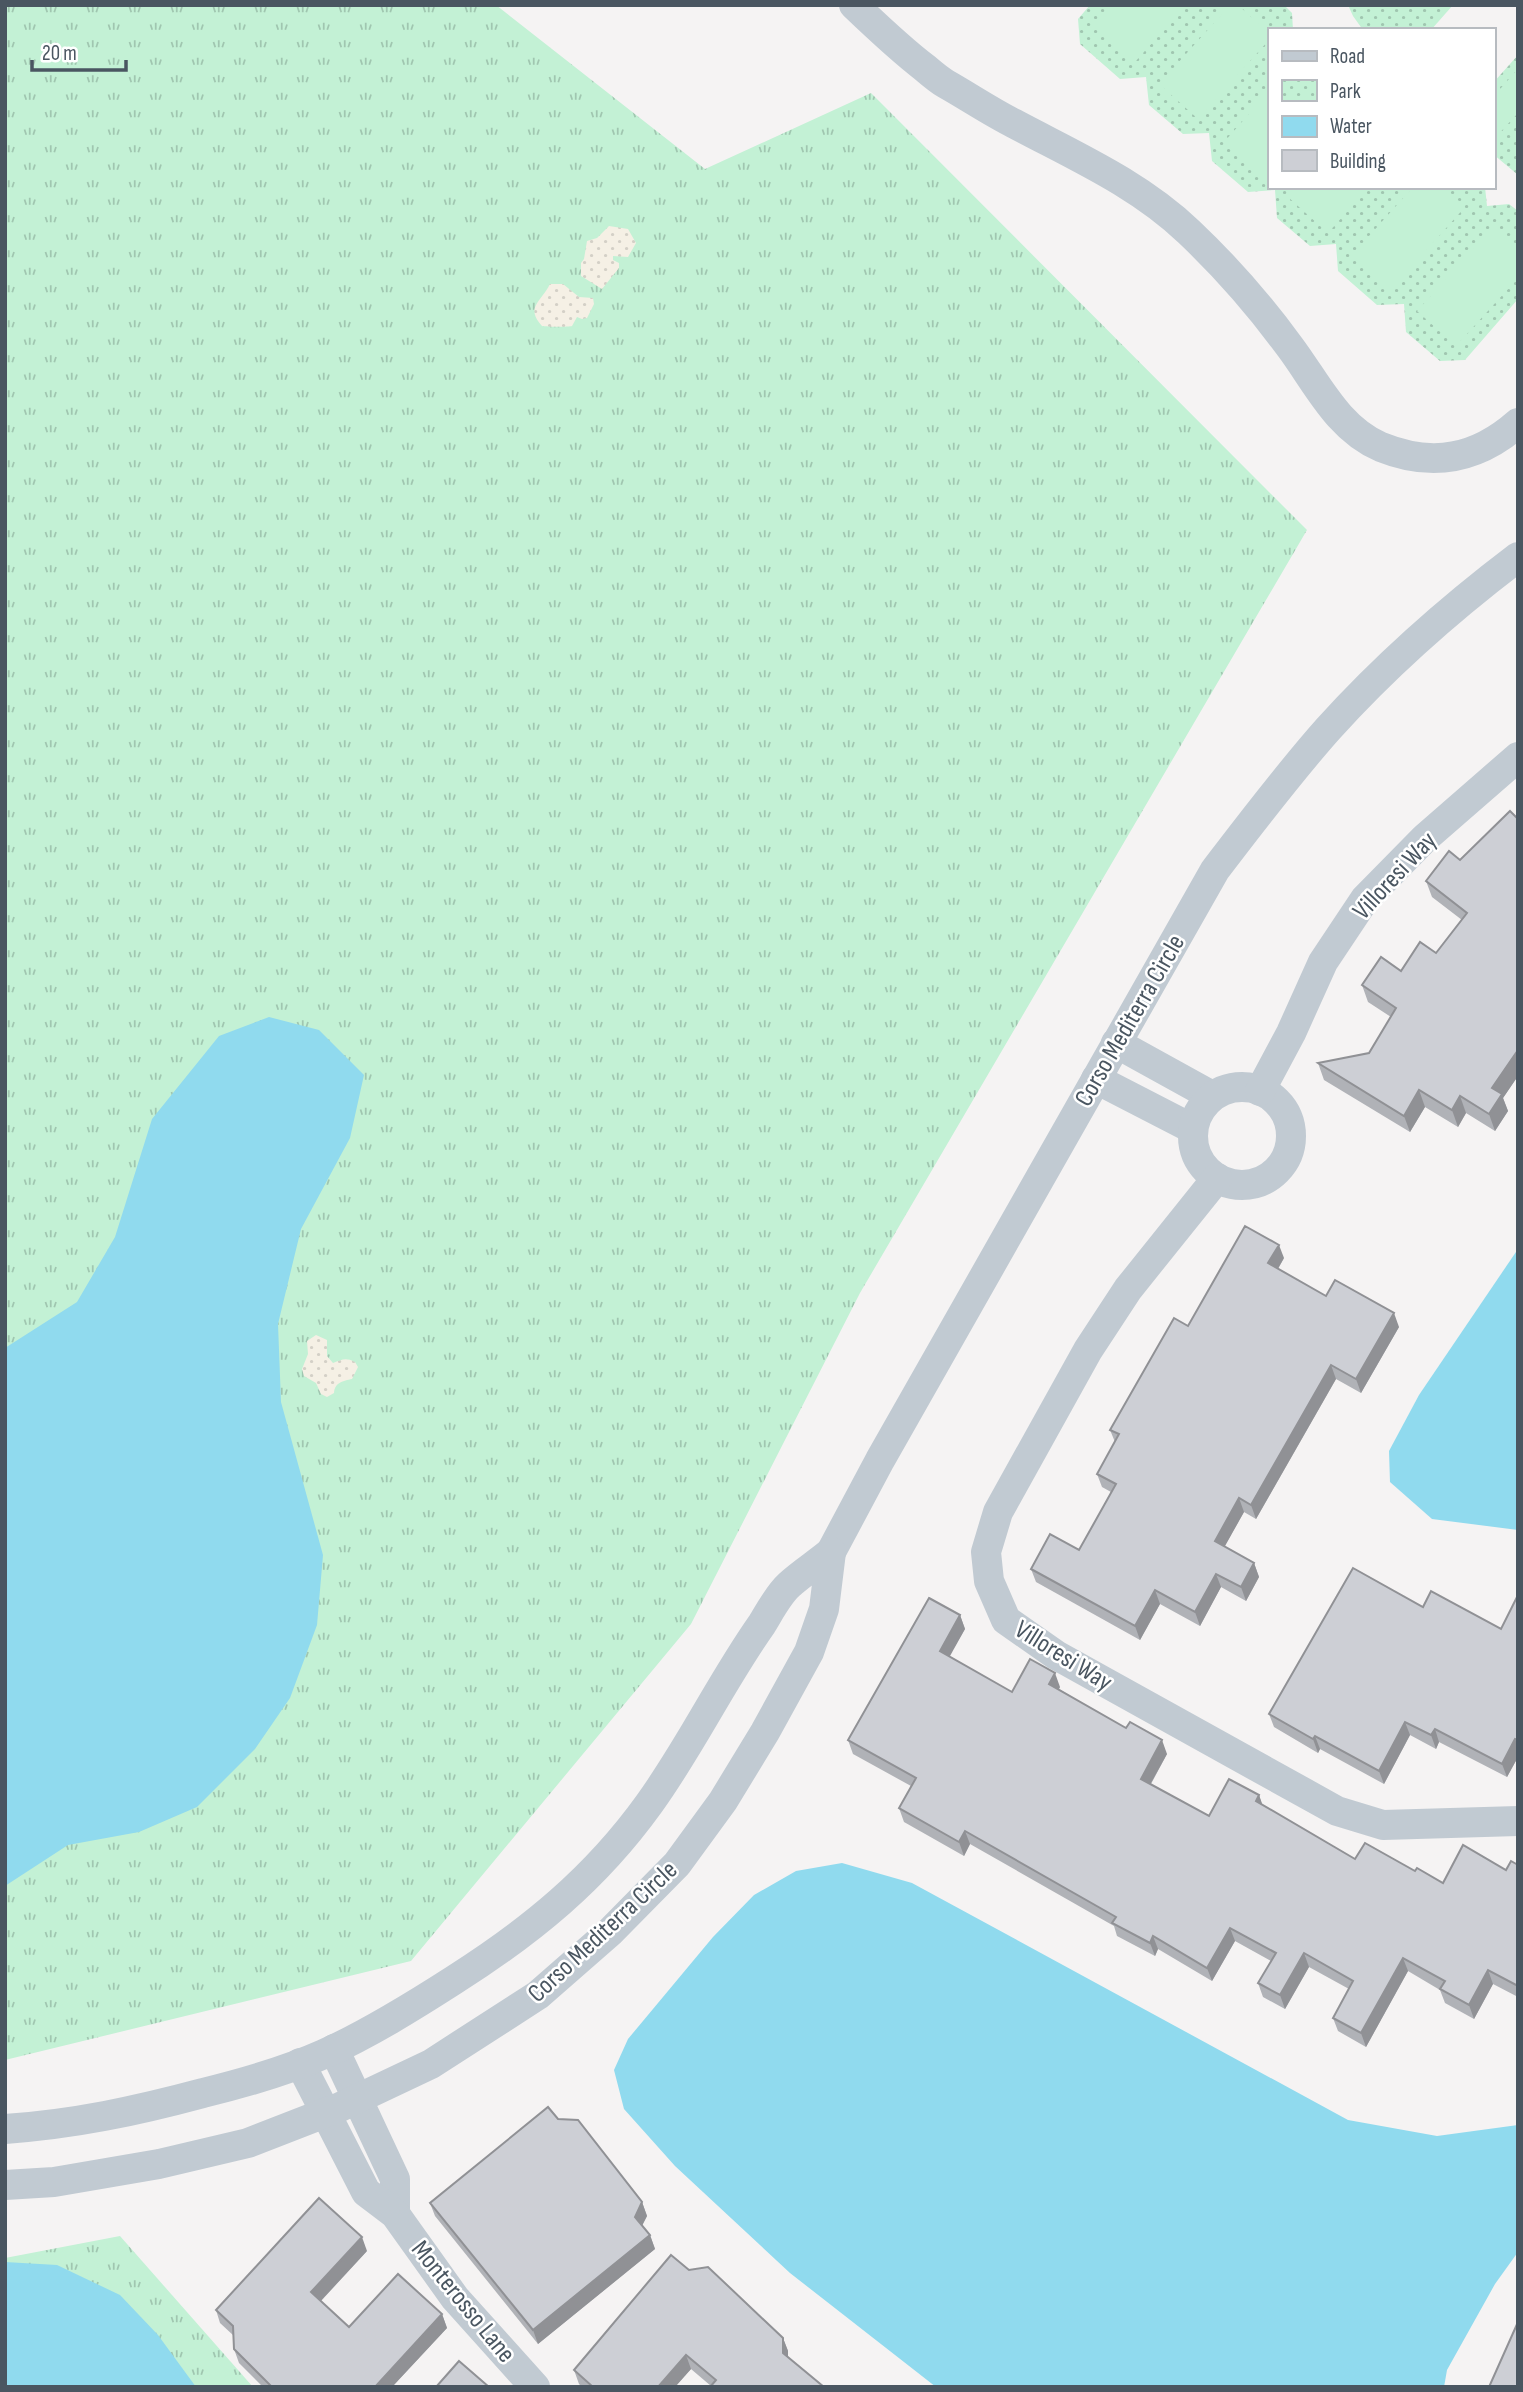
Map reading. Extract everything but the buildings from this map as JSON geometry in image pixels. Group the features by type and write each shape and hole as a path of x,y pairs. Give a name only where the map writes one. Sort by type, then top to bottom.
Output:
{"street":[{"path":"854,5 910,57 944,83 1136,189 1187,230 1234,277 1290,347 1325,400 1355,432 1381,447 1427,458 1448,458 1490,445 1518,423"},
{"name":"Corso Mediterra Circle","path":"5,2185 54,2182 159,2164 248,2143 358,2099 431,2064 538,1995 610,1932 677,1864 723,1801 809,1652 824,1609 831,1552 880,1460 1214,870 1328,729 1395,663 1489,579 1518,557"},
{"name":"Villoresi Way","path":"1260,1091 1291,1033 1323,962 1365,899 1426,838 1518,757"},
{"path":"1116,1043 1212,1096"},
{"path":"1096,1079 1194,1129"},
{"path":"1235,1087 1260,1091 1280,1104 1288,1119 1291,1136 1288,1153 1281,1166 1268,1178 1252,1184 1235,1185 1208,1172 1198,1158 1193,1141 1194,1129 1200,1108 1212,1096 1235,1087"},
{"name":"Villoresi Way","path":"1217,1178 1128,1289 1088,1350 998,1512 986,1552 989,1581 1006,1620 1056,1656 1337,1811 1382,1825 1518,1821"},
{"name":"Corso Mediterra Circle","path":"5,2129 39,2127 129,2113 245,2082 300,2063 397,2017 506,1947 562,1902 613,1852 682,1755 747,1644 788,1586 831,1552"},
{"name":"Monterosso Lane","path":"334,2049 395,2179 395,2214"},
{"name":"Monterosso Lane","path":"300,2063 366,2192 395,2214 455,2298 535,2387"}],"green space":[{"path":"5,5 496,5 705,169 871,93 1307,530 860,1293 691,1624 411,1961 5,2060"},
{"path":"1090,5 1284,5 1292,13 1293,28 1268,28 1268,189 1485,189 1487,206 1509,204 1518,211 1518,299 1465,360 1440,361 1406,332 1404,304 1377,305 1338,271 1336,244 1310,246 1277,218 1275,190 1248,192 1212,161 1209,133 1183,134 1149,105 1146,77 1120,79 1080,44 1078,19"},
{"path":"1115,5 1186,5 1135,62 1096,27"},
{"path":"1230,5 1238,5 1268,32 1268,41 1198,119 1159,84"},
{"path":"1348,5 1453,5 1433,28 1362,28"},
{"path":"1518,55 1518,175 1495,156 1495,81"},
{"path":"1516,71 1518,113 1495,138 1495,95"},
{"path":"1268,92 1268,171 1264,176 1225,141"},
{"path":"1296,189 1367,189 1328,233 1289,198"},
{"path":"1411,189 1446,189 1465,207 1391,290 1352,255"},
{"path":"1492,228 1518,252 1518,278 1456,346 1417,311"},
{"path":"120,2236 253,2387 5,2387 5,2258"}],"sand":[{"path":"609,226 628,229 636,243 628,257 613,256 613,260 619,263 619,268 602,289 581,276 581,263 587,241 597,238"},
{"path":"550,284 563,284 579,297 593,298 594,304 587,318 577,317 572,326 542,326 535,309"},
{"path":"316,1335 327,1340 327,1356 333,1363 349,1360 355,1362 358,1367 352,1379 340,1383 334,1393 327,1397 321,1394 316,1383 304,1376 302,1369 308,1354 307,1341"}],"water":[{"path":"269,1017 319,1030 364,1075 350,1138 301,1229 278,1324 281,1402 323,1555 317,1625 290,1698 255,1749 197,1807 139,1832 68,1845 5,1886 5,1348 77,1302 115,1237 152,1119 219,1036"},
{"path":"1518,1249 1518,1530 1432,1519 1390,1482 1389,1451 1419,1395"},
{"path":"842,1863 912,1883 1348,2120 1437,2136 1518,2125 1518,2252 1495,2284 1447,2370 1444,2387 936,2387 790,2273 675,2166 624,2109 614,2070 628,2039 713,1937 754,1895 796,1871"},
{"path":"5,2262 57,2265 120,2295 158,2335 196,2387 5,2387"}]}
